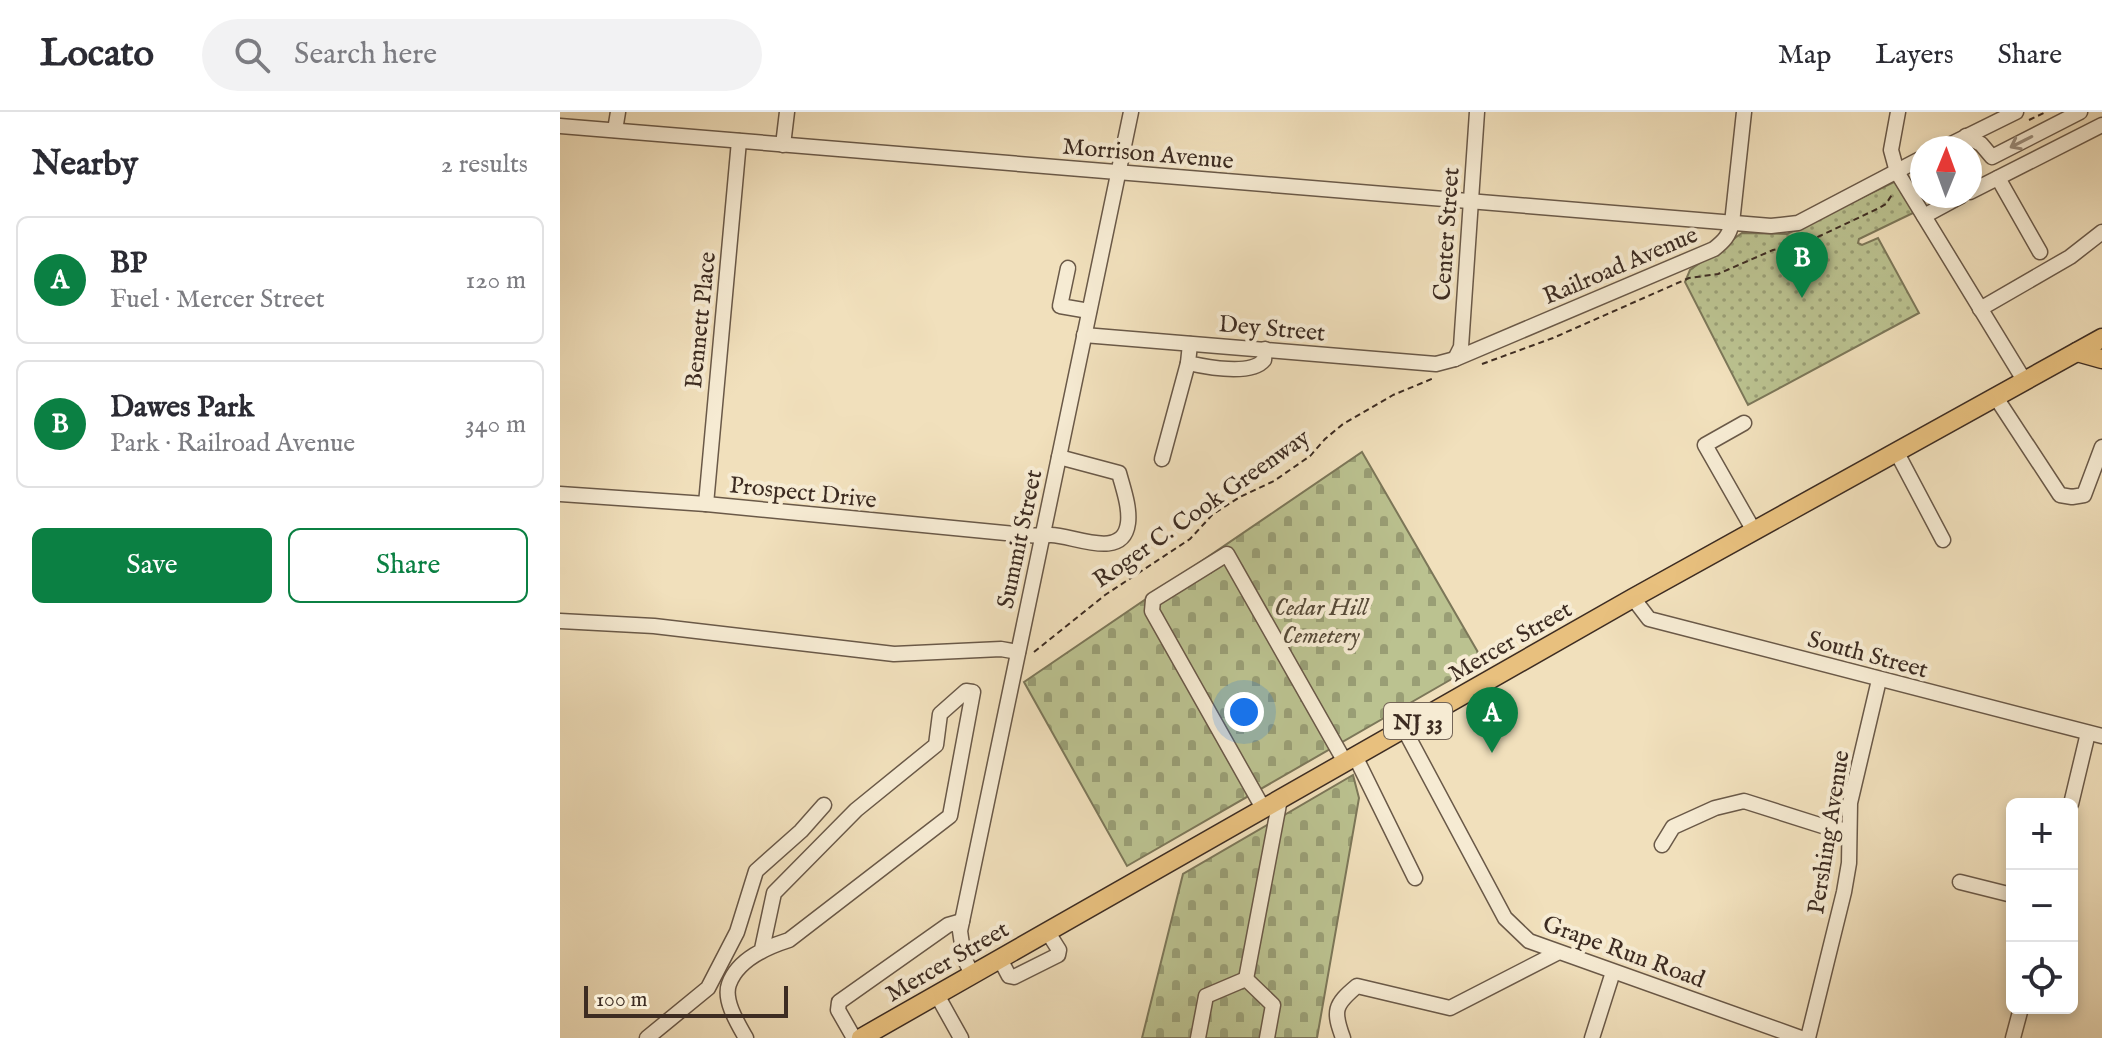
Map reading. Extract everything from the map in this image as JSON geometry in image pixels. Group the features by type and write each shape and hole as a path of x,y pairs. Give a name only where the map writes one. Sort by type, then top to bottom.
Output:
{"main road":[{"name":"Mercer Street","path":"861,1038 1633,598 2102,338"},
{"path":"2077,352 2102,359"}],"street":[{"path":"615,130 618,112"},
{"path":"783,145 787,112"},
{"name":"Summit Street","path":"972,974 960,945 962,921 1131,112"},
{"name":"Center Street","path":"1455,359 1461,347 1477,112"},
{"path":"1744,112 1732,223 1785,227 1798,223 1910,165"},
{"path":"1898,112 1891,150 1897,172 2024,380"},
{"path":"1966,136 2016,112"},
{"path":"1982,145 1992,157 2080,112"},
{"path":"1982,186 2102,125"},
{"name":"Morrison Avenue","path":"560,126 1732,223"},
{"name":"Bennett Place","path":"706,504 739,141"},
{"path":"1998,178 2040,252"},
{"path":"1924,216 1939,208"},
{"name":"Railroad Avenue","path":"1455,359 1714,249 1729,235 1732,223"},
{"path":"1980,309 2070,257 2102,232"},
{"path":"1068,268 1060,306 1089,311"},
{"name":"Dey Street","path":"1084,335 1436,364 1455,359"},
{"path":"1162,459 1188,363 1190,344"},
{"path":"1188,363 1253,368 1264,360 1265,349"},
{"path":"1995,396 2060,495 2084,495 2102,447"},
{"path":"1744,423 1705,445 1754,531"},
{"path":"1896,451 1943,540"},
{"name":"Prospect Drive","path":"560,494 1052,535 1101,544 1116,542 1123,537 1128,524 1119,473 1059,457"},
{"path":"1263,808 1152,611 1153,600 1227,554 1350,759 1415,878"},
{"name":"South Street","path":"1633,598 1649,619 2095,734"},
{"path":"560,621 654,626 894,654 1001,649 1017,658"},
{"name":"Pershing Avenue","path":"1808,1038 1844,892 1849,863 1850,803 1879,680"},
{"path":"746,1038 728,999 728,984 741,968 762,949 789,940 950,816 973,692 966,691 940,714 936,745 856,810 774,893 762,949"},
{"name":"Grape Run Road","path":"1404,729 1505,918 1529,941 1801,1038"},
{"path":"2073,798 2095,734"},
{"path":"1246,979 1280,799"},
{"path":"1662,845 1673,827 1715,808 1744,801 1832,829 1849,830"},
{"path":"647,1038 708,988 737,932 756,871 801,831 824,805"},
{"path":"1960,882 2006,894"},
{"path":"854,1038 838,1010 839,1002 948,925 962,921"},
{"path":"1343,1038 1335,1020 1341,999 1357,986 1450,1008 1557,953"},
{"path":"1592,1038 1613,972"},
{"path":"1198,1038 1206,996 1246,979"},
{"path":"1246,979 1273,1005 1267,1038"},
{"path":"937,995 961,1038"},
{"path":"2013,1038 2019,1014"}],"path":[{"path":"1475,366 1553,338 1689,278 1718,274 1765,253 1803,244 1877,209 1890,199 1894,190"},
{"name":"Roger C. Cook Greenway","path":"1017,658 1037,650 1105,595 1190,539 1213,514 1274,481 1310,456 1343,424 1393,395 1444,374"}],"green space":[{"path":"1896,181 1915,212 1859,239 1858,243 1862,245 1878,238 1919,313 1748,405 1685,282 1690,270 1742,233 1787,234"},
{"name":"Cedar Hill Cemetery","path":"1362,452 1483,661 1127,866 1024,682"},
{"path":"1353,775 1359,798 1317,1038 1142,1038 1183,874"}],"place":[{"name":"Dawes Park","path":"1802,298"},
{"name":"BP","path":"1492,753"}]}
